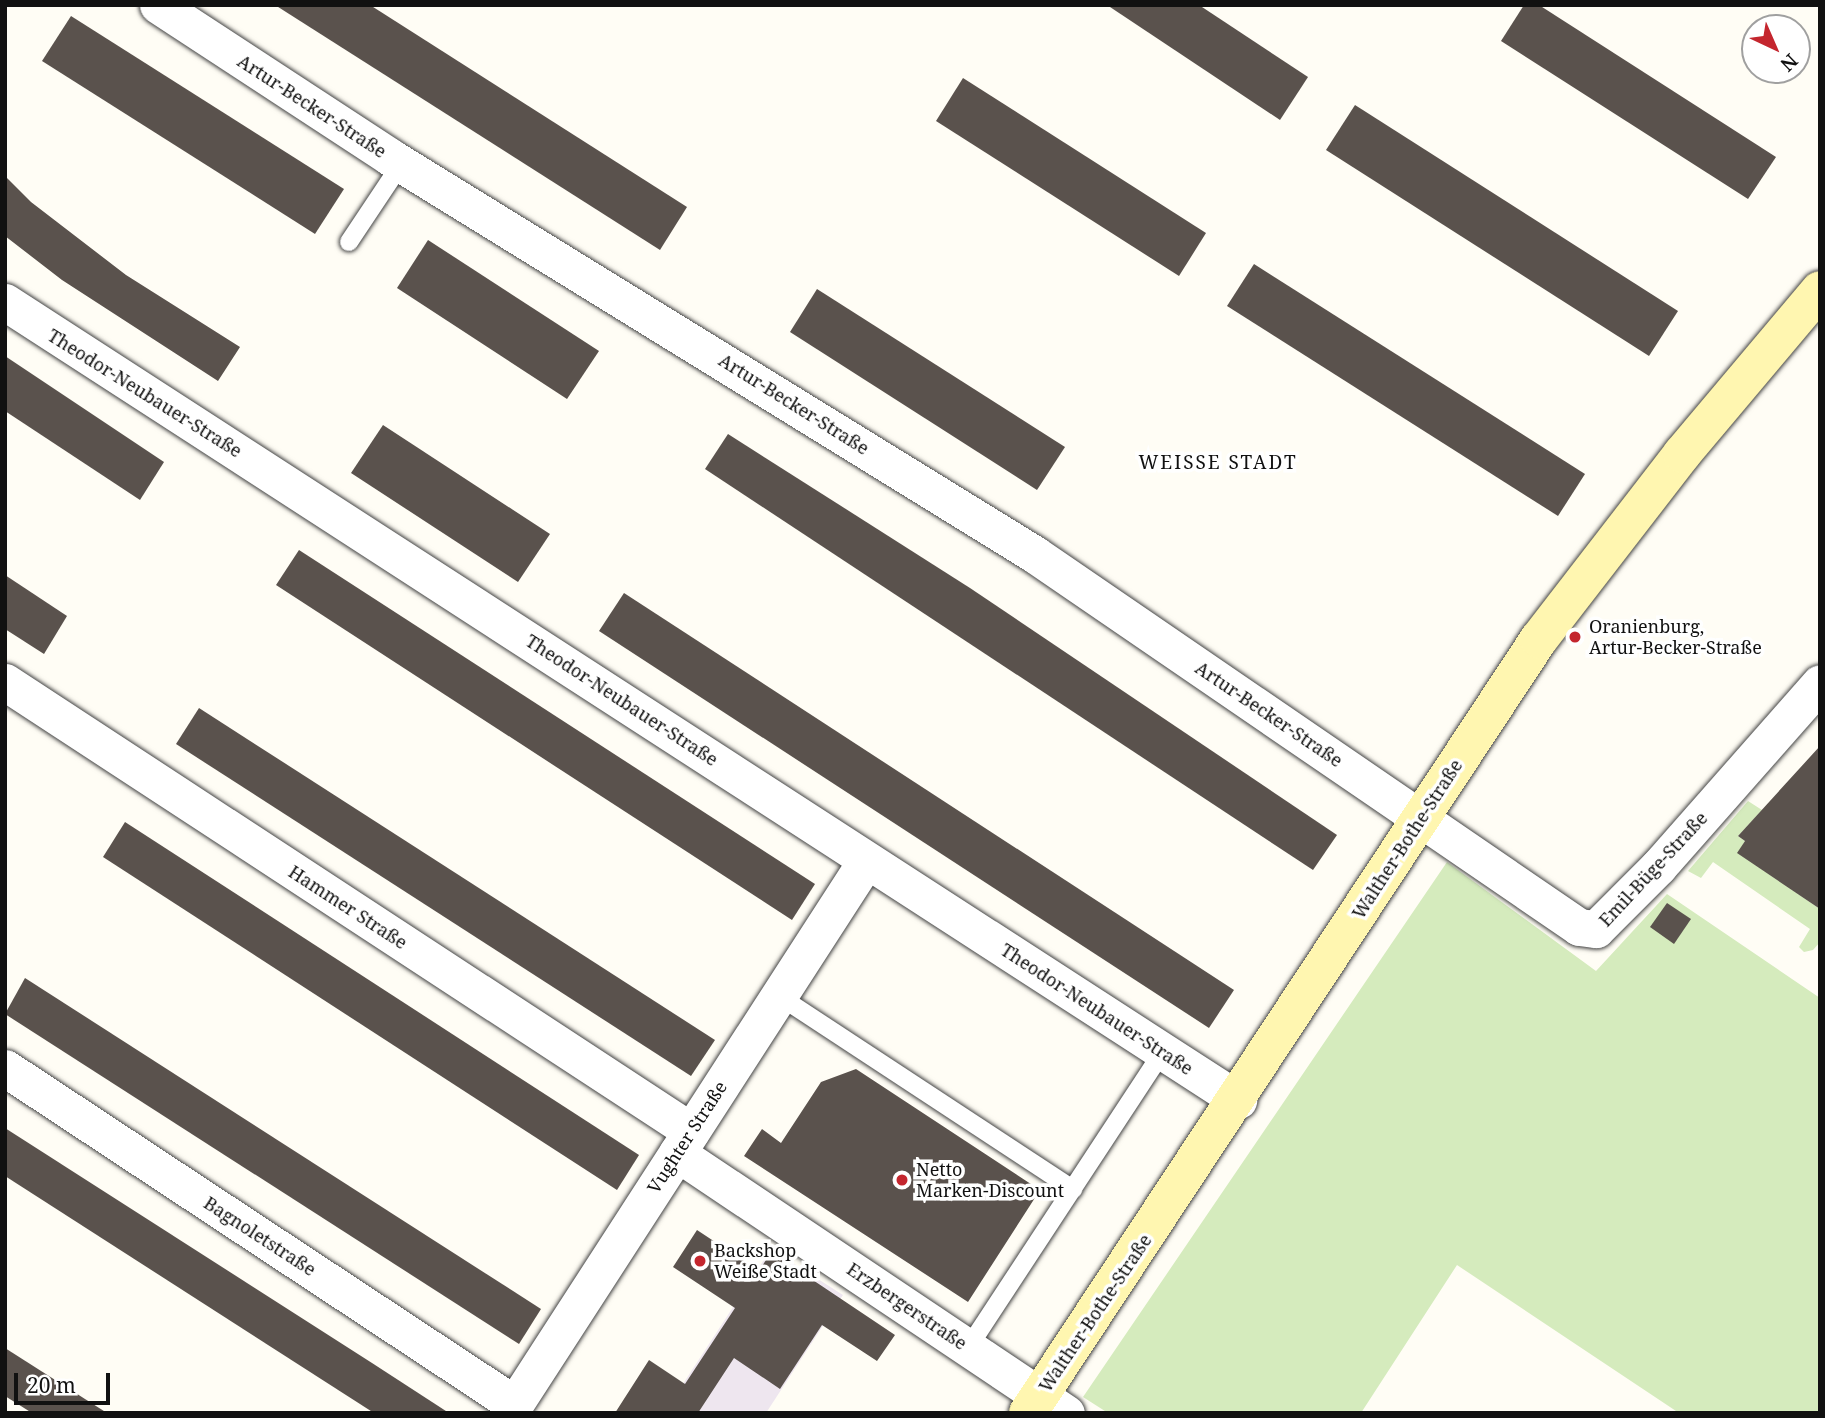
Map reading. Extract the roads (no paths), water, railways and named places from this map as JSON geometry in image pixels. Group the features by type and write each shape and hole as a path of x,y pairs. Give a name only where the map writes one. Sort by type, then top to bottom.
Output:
{"street":[{"name":"Artur-Becker-Straße","path":"158,5 401,164 1034,554 1420,818"},
{"name":"Walther-Bothe-Straße","path":"1045,1407 1420,818 1593,564 1820,290"},
{"name":"Theodor-Neubauer-Straße","path":"5,302 1238,1100"},
{"name":"Hammer Straße","path":"5,682 684,1142"},
{"name":"Emil-Büge-Straße","path":"1420,818 1579,927 1596,929 1658,867 1820,683"},
{"name":"Vughter Straße","path":"511,1409 866,861"},
{"name":"Bagnoletstraße","path":"5,1068 511,1409"},
{"name":"Erzbergerstraße","path":"684,1142 1045,1407"}],"lane":[{"path":"349,242 401,164"},
{"path":"779,996 1073,1189"},
{"path":"968,1348 1163,1051"}],"place":[{"name":"Oranienburg, Artur-Becker-Straße","path":"1575,637"},
{"name":"Netto Marken-Discount","path":"902,1180"},
{"name":"Backshop Weiße Stadt","path":"700,1261"}],"district":[{"name":"WEISSE STADT","path":"1218,463"}]}
